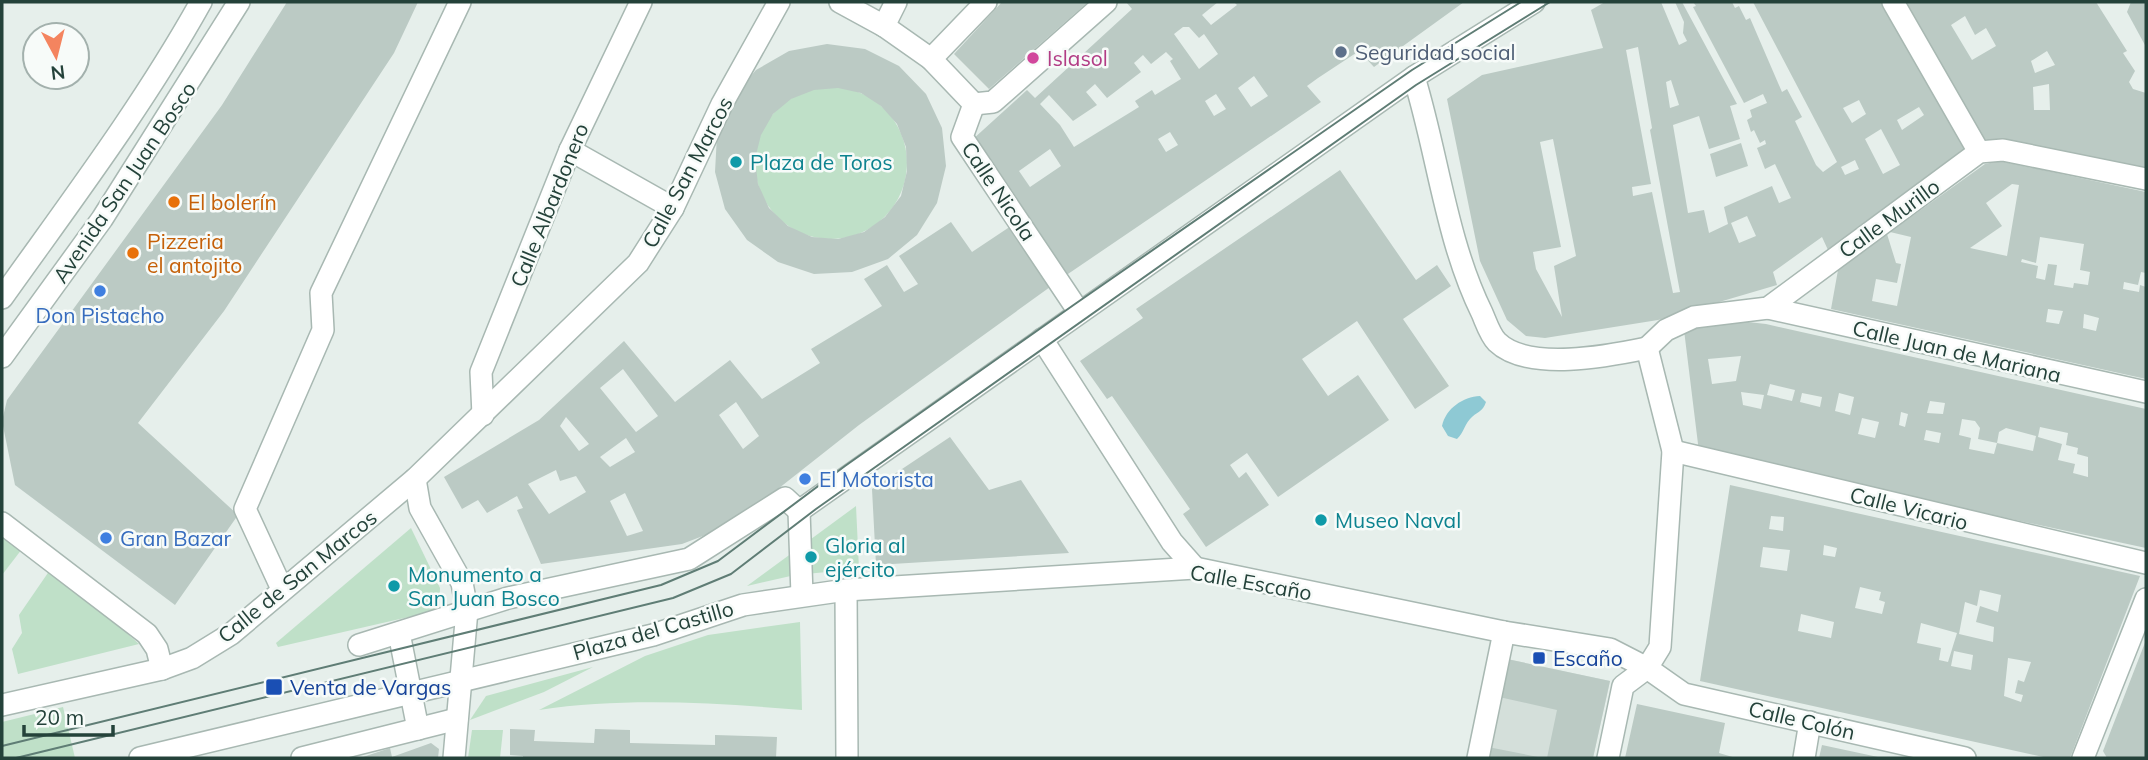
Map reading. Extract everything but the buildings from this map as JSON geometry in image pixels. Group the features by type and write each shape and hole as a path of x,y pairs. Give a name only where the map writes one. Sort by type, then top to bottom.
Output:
{"street":[{"name":"Avenida San Juan Bosco","path":"2,298 90,175 176,47 201,2"},
{"name":"Avenida San Juan Bosco","path":"2,357 103,219 239,2"},
{"path":"282,589 245,509 323,330 321,293 460,2"},
{"name":"Calle Albardonero","path":"483,415 481,372 570,150 641,2"},
{"name":"Calle San Marcos","path":"483,415 638,264 673,208 722,104 779,2"},
{"path":"841,2 884,26 931,59 974,104 992,102 1106,2"},
{"path":"884,26 896,2"},
{"path":"931,59 986,2"},
{"path":"799,511 1414,77 1534,2"},
{"path":"1893,2 1979,152 2003,150 2146,178"},
{"path":"1414,77 1466,281 1495,341 1513,352 1532,357 1602,358 1647,348 1673,451 1660,647 1651,671 1623,686 1608,758"},
{"name":"Calle Nicola","path":"974,104 962,137 1079,312"},
{"path":"570,150 673,208"},
{"name":"Calle Murillo","path":"1647,348 1666,330 1693,317 1768,308 1979,152"},
{"name":"Calle Juan de Mariana","path":"1768,308 2146,392"},
{"path":"1042,339 1172,542 1195,568"},
{"name":"Calle de San Marcos","path":"2,705 162,669 192,658 231,634 415,480 483,415"},
{"name":"Calle Vicario","path":"1673,451 2146,563"},
{"path":"415,480 420,508 462,583 467,610 454,758"},
{"path":"359,645 467,610 689,559 785,498 799,511 802,595"},
{"path":"2,523 147,634 157,649 162,669"},
{"name":"Calle Escaño","path":"846,590 1195,568 1503,632 1610,649 1651,671"},
{"path":"846,590 846,758"},
{"name":"Plaza del Castillo","path":"140,758 410,691 653,635 743,605 846,590"},
{"path":"2083,758 2146,599"},
{"path":"1478,758 1503,632"},
{"path":"399,633 418,729"},
{"name":"Calle Colón","path":"1651,671 1684,694 1965,758"},
{"path":"302,758 457,719"},
{"path":"1804,758 1810,722"}],"shaded area":[{"path":"1507,659 1610,681 1593,758 1486,758"}],"green space":[{"path":"831,87 860,93 884,110 901,134 907,163 901,192 884,216 860,233 831,239 802,233 778,216 761,192 755,163 761,134 778,110 802,93"},
{"path":"856,506 859,569 795,575 747,586"},
{"path":"411,528 440,588 439,610 278,647 276,643"},
{"path":"2,532 22,549 2,575"},
{"path":"52,567 139,644 18,674 12,649 22,633 19,615"},
{"path":"800,622 802,710 703,703 637,702 539,710 645,656 708,635"},
{"path":"593,667 544,692 470,720 486,696"},
{"path":"63,707 75,758 2,758 2,722"},
{"path":"472,730 503,730 500,758 468,758"}],"water":[{"path":"1480,396 1486,402 1483,408 1470,419 1457,439 1448,436 1442,426 1451,409 1462,401"}],"tram line":[{"path":"2,746 661,585 718,561 845,466 1075,304 1412,70 1521,2"},
{"path":"16,758 673,598 731,574 816,509 1416,85 1550,2"}],"place":[{"name":"Seguridad social","path":"1341,52"},
{"name":"Islasol","path":"1033,58"},
{"name":"Plaza de Toros","path":"736,162"},
{"name":"El bolerín","path":"174,202"},
{"name":"Pizzeria el antojito","path":"133,253"},
{"name":"Don Pistacho","path":"100,291"},
{"name":"El Motorista","path":"805,479"},
{"name":"Museo Naval","path":"1321,520"},
{"name":"Gran Bazar","path":"106,538"},
{"name":"Gloria al ejército","path":"811,557"},
{"name":"Monumento a San Juan Bosco","path":"394,586"},
{"name":"Escaño","path":"1539,658"},
{"name":"Venta de Vargas","path":"274,687"}]}
